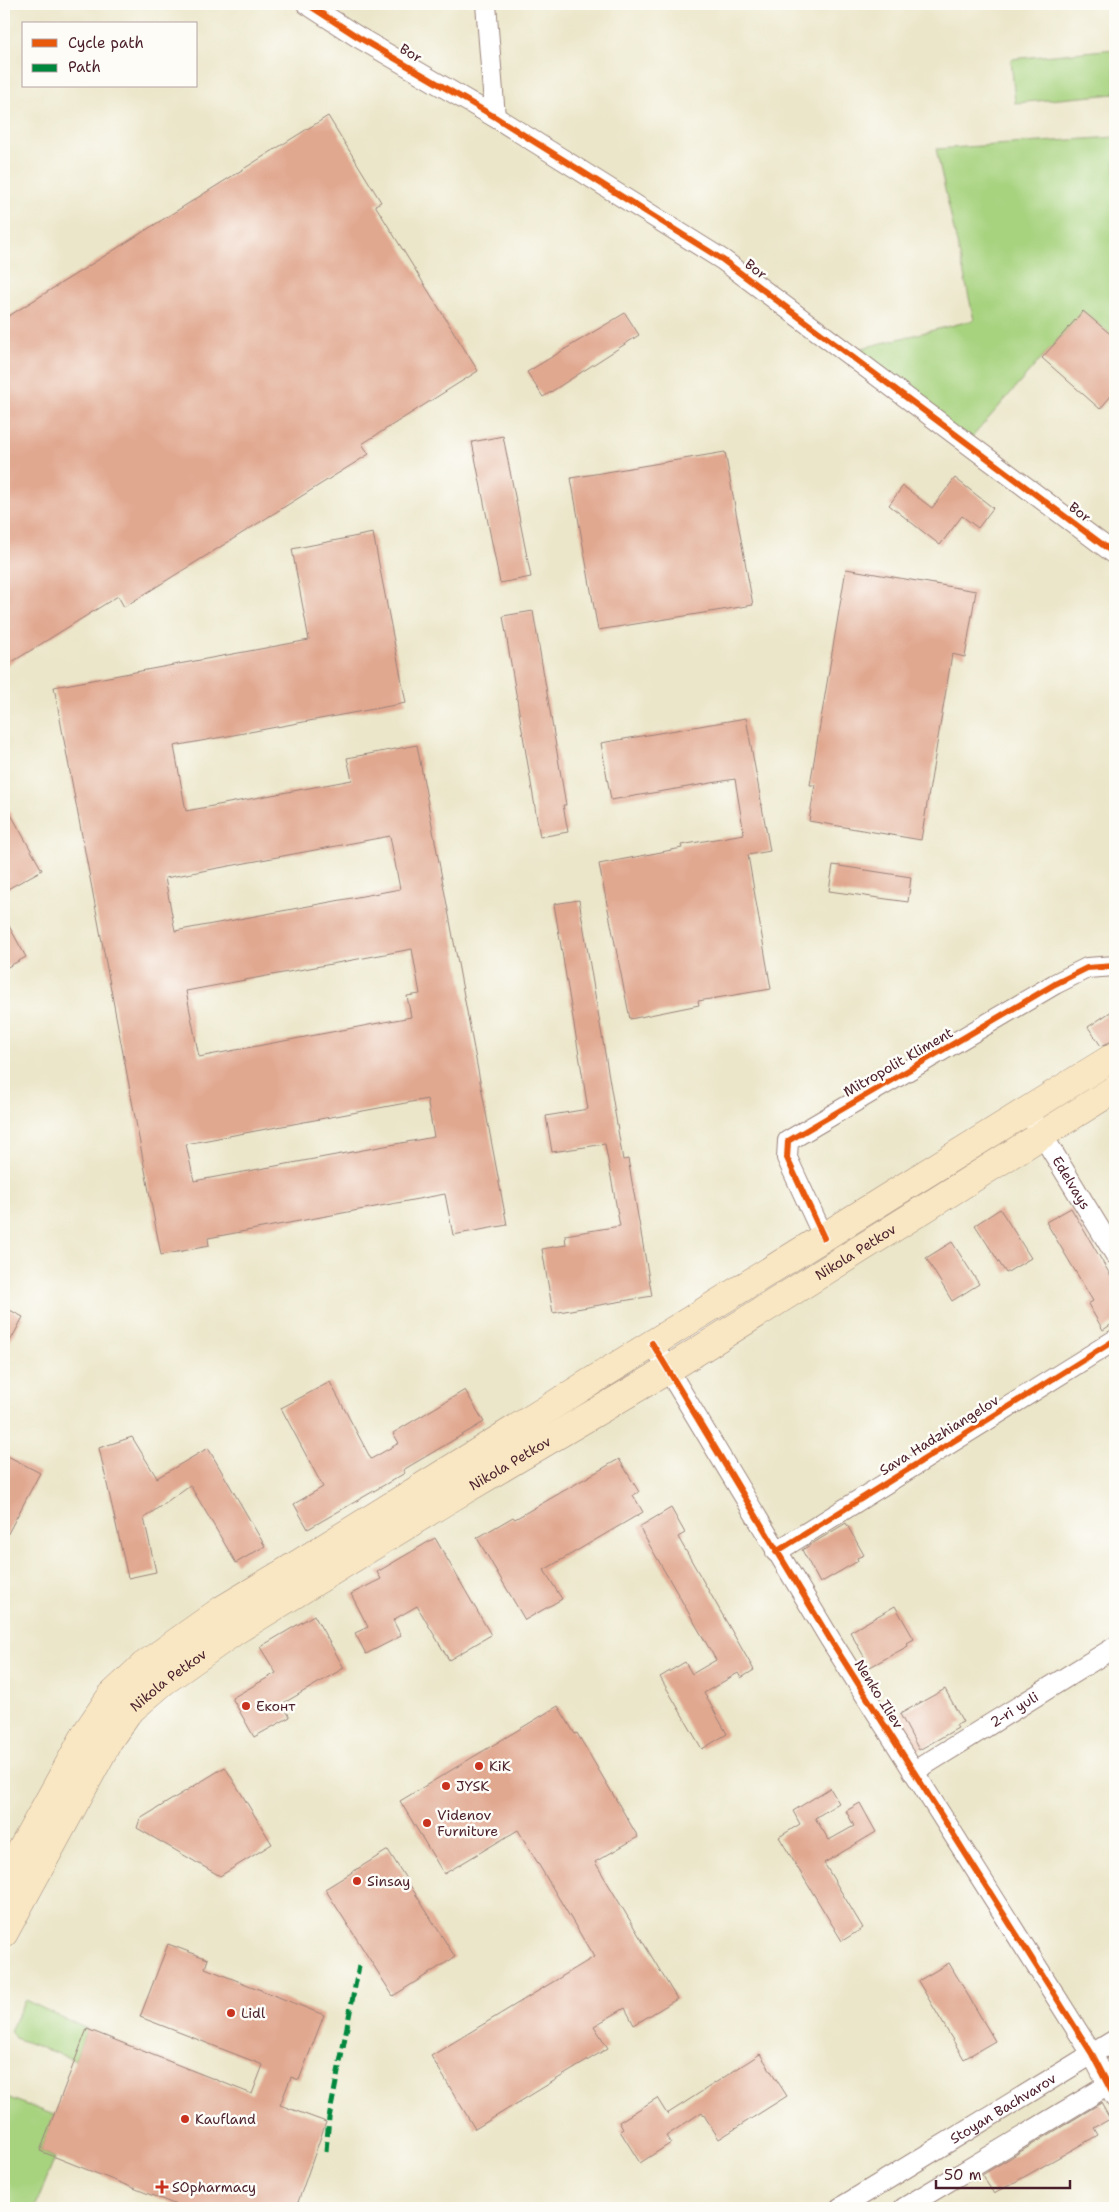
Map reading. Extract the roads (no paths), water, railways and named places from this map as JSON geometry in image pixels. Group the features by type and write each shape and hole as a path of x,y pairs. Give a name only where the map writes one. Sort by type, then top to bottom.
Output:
{"main road":[{"name":"Nikola Petkov","path":"4,1881 88,1730 111,1696 143,1666 222,1608 285,1572 1115,1056"},
{"name":"Nikola Petkov","path":"7,1919 108,1740 128,1712 163,1682 244,1626 446,1502 669,1369 1115,1089"}],"street":[{"name":"Bor","path":"307,4 358,37 495,117 723,260 1115,554"},
{"path":"486,4 495,117"},
{"name":"Mitropolit Kliment","path":"824,1238 787,1158 788,1141 1055,984 1086,968 1115,966"},
{"name":"Edelvays","path":"1028,1111 1115,1254"},
{"name":"Sava Hadzhiangelov","path":"776,1552 1115,1340"},
{"name":"Nenko Iliev","path":"652,1343 776,1552 1113,2088"},
{"name":"2-ri yuli","path":"913,1772 1115,1646"},
{"name":"Stoyan Bachvarov","path":"840,2208 1115,2040"},
{"path":"904,2208 1113,2088"}],"place":[{"name":"Еконт","path":"246,1706"},
{"name":"KiK","path":"479,1766"},
{"name":"JYSK","path":"446,1786"},
{"name":"Videnov Furniture","path":"427,1823"},
{"name":"Sinsay","path":"357,1881"},
{"name":"Lidl","path":"231,2013"},
{"name":"Kaufland","path":"185,2119"},
{"name":"SOpharmacy","path":"162,2187"}]}
